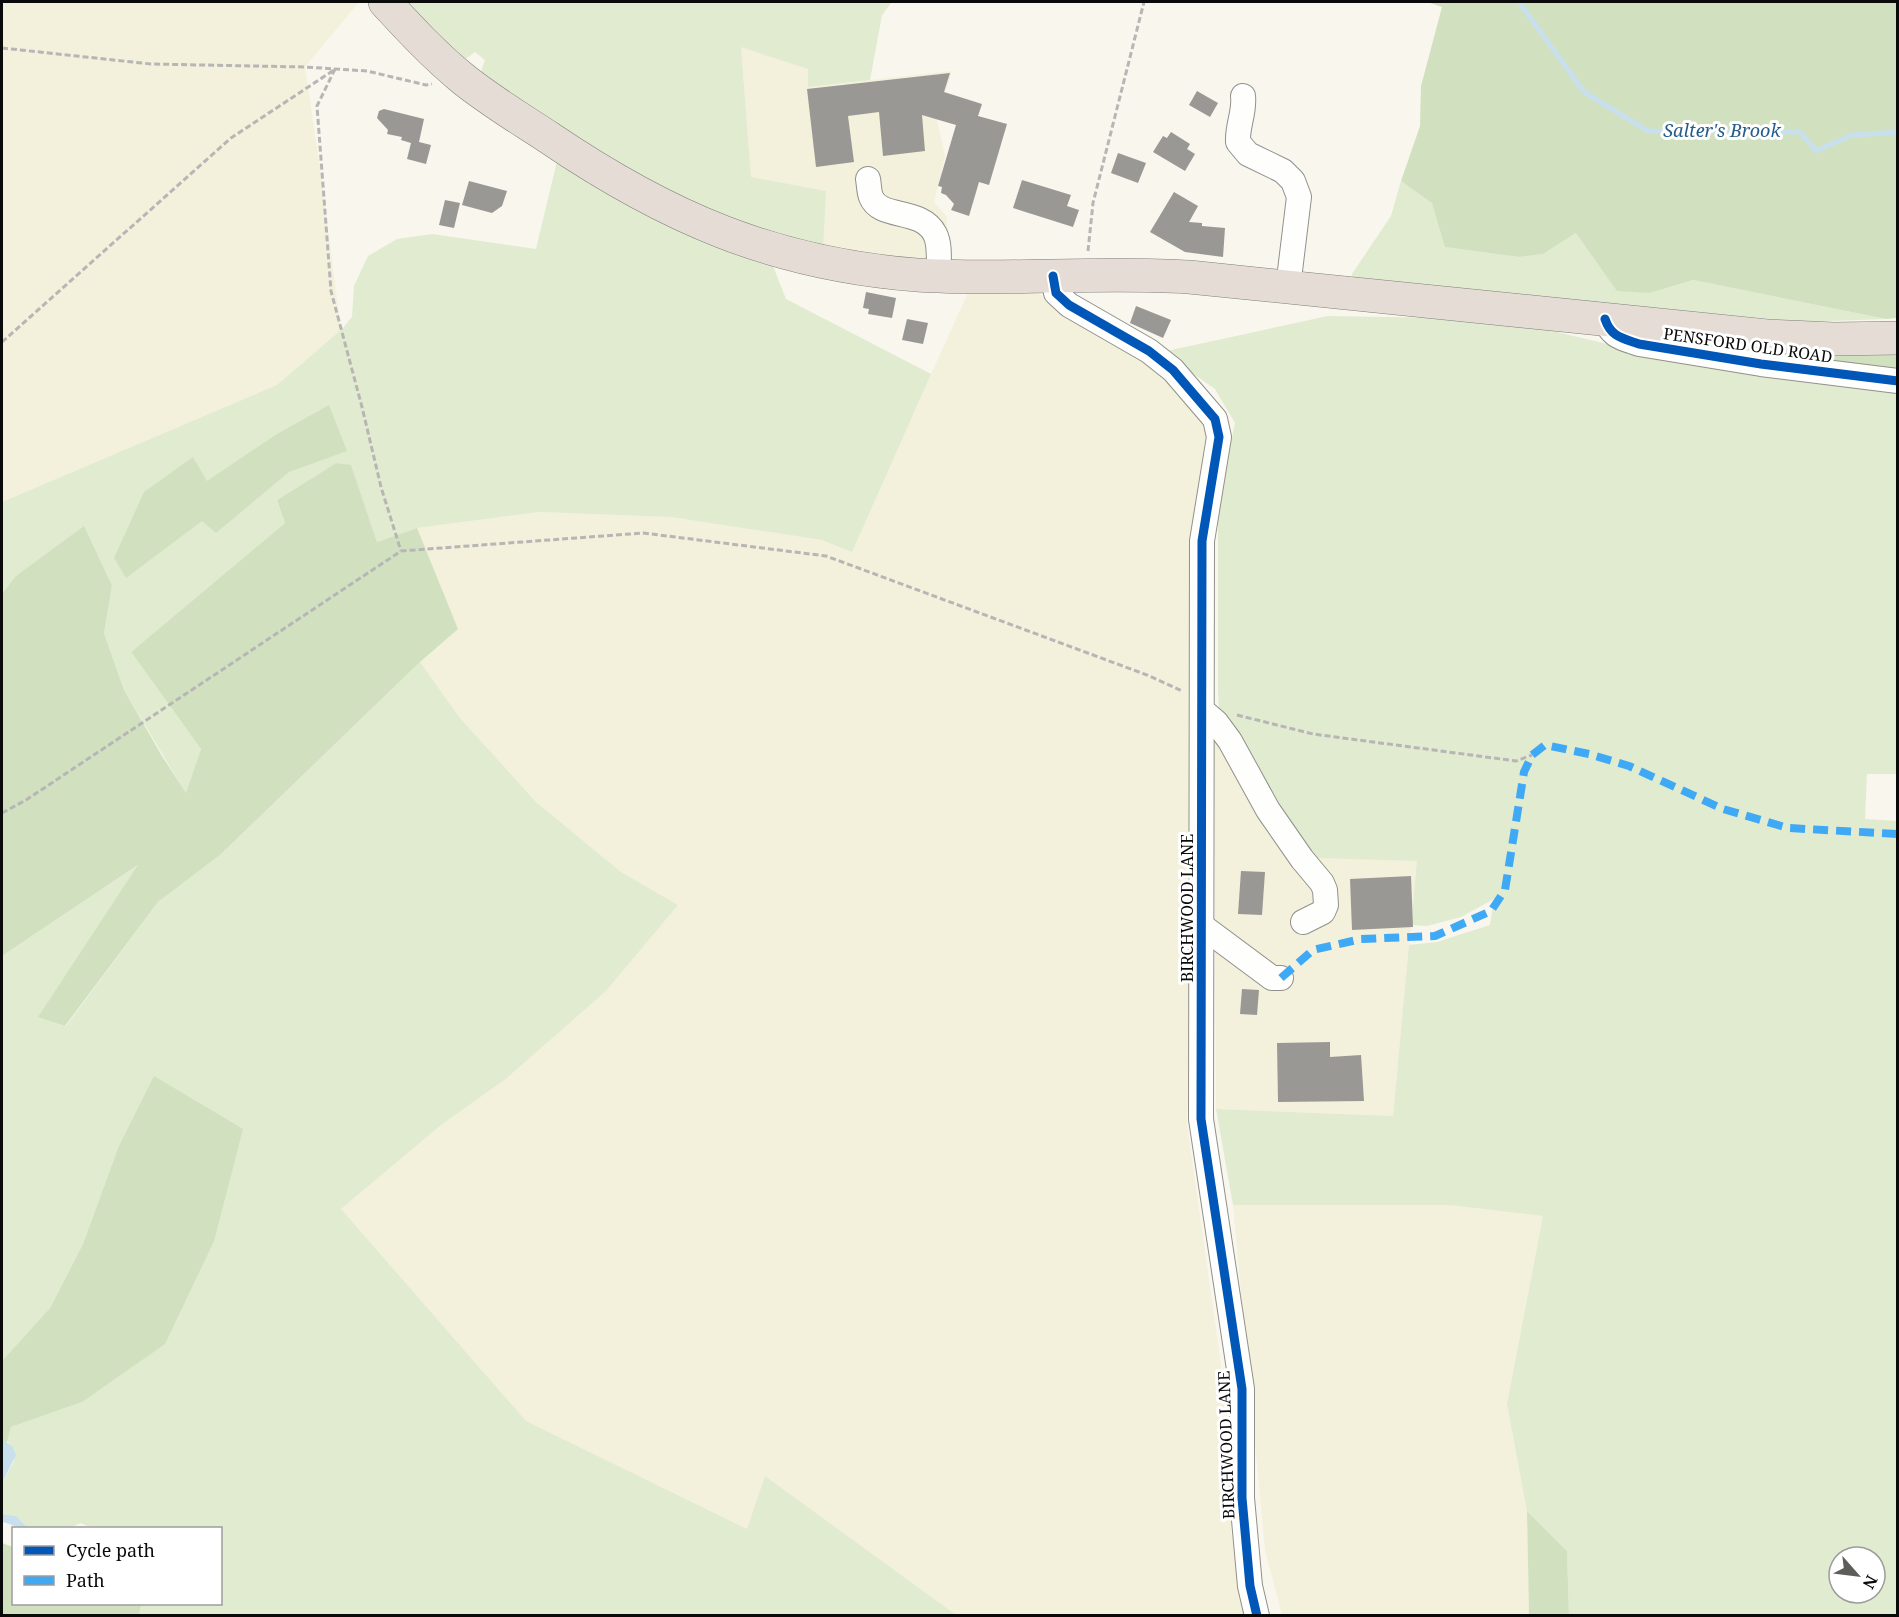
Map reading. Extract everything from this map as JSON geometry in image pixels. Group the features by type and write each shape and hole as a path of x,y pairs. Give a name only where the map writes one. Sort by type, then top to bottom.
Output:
{"highway":[{"path":"385,2 437,57 462,79 586,162 653,201 700,224 760,246 808,259 862,269 939,276 1167,276 1807,339 1898,338"}],"street":[{"path":"1243,96 1244,104 1238,142 1248,154 1283,171 1293,182 1299,197 1288,287"},
{"path":"868,178 871,198 877,205 886,210 911,215 926,223 934,233 938,244 939,276"},
{"name":"BIRCHWOOD LANE","path":"1067,276 1056,293 1069,305 1149,351 1173,370 1215,419 1219,437 1202,541 1202,1119 1242,1389 1242,1498 1250,1586 1257,1616"},
{"name":"PENSFORD OLD ROAD","path":"1605,319 1608,329 1639,344 1761,364 1898,381"},
{"path":"1202,705 1230,741 1268,810 1302,859 1322,883 1326,905 1323,912 1303,922"},
{"path":"1202,926 1272,978 1281,978"}],"path":[{"path":"1067,276 1081,262 1089,249 1093,203 1144,2"},
{"path":"2,48 152,64 367,71 426,85 462,79"},
{"path":"2,342 231,138 335,69"},
{"path":"335,69 317,106 331,291 381,487 401,551"},
{"path":"2,813 36,793 401,551 643,533 826,556 1147,675 1202,705 1220,711 1313,734 1516,761 1532,755"}],"shaded area":[{"path":"2,2 359,2 305,67 341,330 277,385 2,502"},
{"path":"741,46 808,69 809,87 951,71 937,120 945,156 934,202 947,217 944,263 823,248 825,191 751,177"},
{"path":"972,284 1032,289 1158,368 1200,412 1209,437 1187,1124 1227,1407 1231,1532 1248,1615 956,1615 765,1476 747,1529 526,1421 341,1209 441,1125 507,1078 606,991 678,905 621,872 536,802 459,717 420,662 458,629 411,529 539,512 671,517 822,540 851,551"},
{"path":"1214,726 1314,858 1417,861 1393,1116 1216,1109"},
{"path":"1233,1205 1450,1205 1543,1216 1507,1404 1527,1511 1529,1615 1282,1615 1265,1550"}],"green space":[{"path":"397,2 892,2 882,15 870,80 808,87 808,69 741,47 751,177 826,191 823,248 756,229 648,183 479,77 485,60 475,52 460,63"},
{"path":"1427,2 1897,2 1897,318 1886,319 1693,280 1650,293 1617,291 1576,233 1543,254 1519,257 1445,247 1432,203 1401,181 1420,126 1421,86 1442,7"},
{"path":"558,157 769,256 786,299 931,374 852,552 822,540 671,517 539,512 417,528 377,542 351,466 336,463 277,500 285,523 131,652 201,749 186,794 124,690 104,633 112,586 2,594 2,502 277,385 341,330 352,317 354,286 368,256 397,239 432,234 536,249"},
{"path":"1401,181 1432,202 1446,247 1519,257 1543,254 1576,233 1650,293 1693,280 1886,319 1804,322 1353,279 1352,274 1391,216"},
{"path":"1328,316 1502,319 1624,348 1897,391 1897,774 1867,774 1865,819 1898,821 1897,1615 1569,1615 1567,1551 1527,1511 1507,1404 1543,1216 1450,1205 1233,1205 1216,1109 1393,1116 1409,945 1437,942 1490,925 1494,899 1461,917 1427,926 1411,925 1417,861 1314,858 1224,721 1219,711 1218,689 1218,506 1235,423 1215,389 1162,352"},
{"path":"1897,349 1897,374 1830,365 1818,350"},
{"path":"329,405 347,451 289,472 216,533 202,521 126,578 114,558 144,492 193,457 207,481 277,434"},
{"path":"336,463 351,465 377,542 417,528 458,629 420,662 220,855 158,902 65,1026 38,1017 138,865 2,956 2,594 16,576 84,526 112,586 104,633 124,690 186,793 201,749 131,652 285,523 277,500"},
{"path":"420,662 459,717 536,802 621,872 678,905 606,991 507,1078 441,1125 341,1209 526,1421 747,1529 765,1476 956,1615 139,1615 140,1605 222,1605 222,1527 89,1527 81,1523 71,1527 27,1527 16,1516 2,1514 2,1483 14,1461 12,1446 7,1441 11,1427 82,1402 118,1148 83,1244 50,1308 2,1361 2,956 140,864 39,1017 66,1026 158,902 220,855"},
{"path":"154,1076 243,1129 214,1241 165,1344 82,1402 11,1427 2,1460 2,1361 50,1308 83,1244 118,1148"},
{"path":"1527,1511 1567,1551 1569,1615 1529,1615"},
{"path":"2,1543 12,1547 12,1605 141,1606 139,1615 2,1615"}],"water":[{"path":"2,1439 12,1446 16,1455 2,1483"},
{"path":"2,1514 16,1516 27,1527 18,1527 2,1522"}],"building":[{"path":"950,73 944,92 982,104 978,116 1007,124 989,185 979,182 969,216 951,210 954,204 941,193 942,187 938,186 956,125 922,115 925,151 883,156 879,112 848,116 854,162 816,167 807,89"},
{"path":"1197,91 1218,103 1210,117 1189,105"},
{"path":"384,109 424,119 419,142 431,145 426,164 407,159 411,143 401,140 402,137 387,134 388,130 377,118 379,111"},
{"path":"1171,132 1190,144 1187,149 1195,154 1185,171 1153,152 1163,136 1167,138"},
{"path":"1118,153 1146,163 1138,183 1111,173"},
{"path":"1022,180 1071,195 1067,206 1079,210 1073,227 1013,208"},
{"path":"469,181 507,191 502,206 492,213 462,205"},
{"path":"1174,192 1198,206 1189,222 1202,223 1202,226 1225,228 1223,257 1185,252 1150,232"},
{"path":"445,200 460,203 454,228 439,225"},
{"path":"866,292 896,298 892,318 868,314 869,309 863,308"},
{"path":"1136,306 1171,320 1163,338 1130,323"},
{"path":"907,319 928,323 923,344 902,340"},
{"path":"1241,871 1265,872 1262,915 1238,914"},
{"path":"1411,876 1413,927 1352,930 1350,879"},
{"path":"1242,989 1259,990 1257,1015 1240,1014"},
{"path":"1330,1042 1330,1057 1361,1055 1364,1101 1278,1102 1277,1043"}],"waterway":[{"name":"Salter's Brook","path":"1519,2 1584,92 1648,131 1800,132 1816,151 1852,135 1898,132"}],"marked path":[{"path":"1281,978 1313,950 1361,939 1435,936 1491,911 1505,890 1524,772 1532,755 1545,745 1589,754 1629,766 1723,809 1788,828 1898,834"}],"cycle path":[{"path":"1053,276 1056,293 1069,305 1149,351 1173,370 1215,419 1219,437 1202,541 1201,1119 1242,1389 1242,1498 1250,1586 1257,1616"},
{"path":"1605,319 1614,333 1639,344 1761,364 1898,381"}]}
